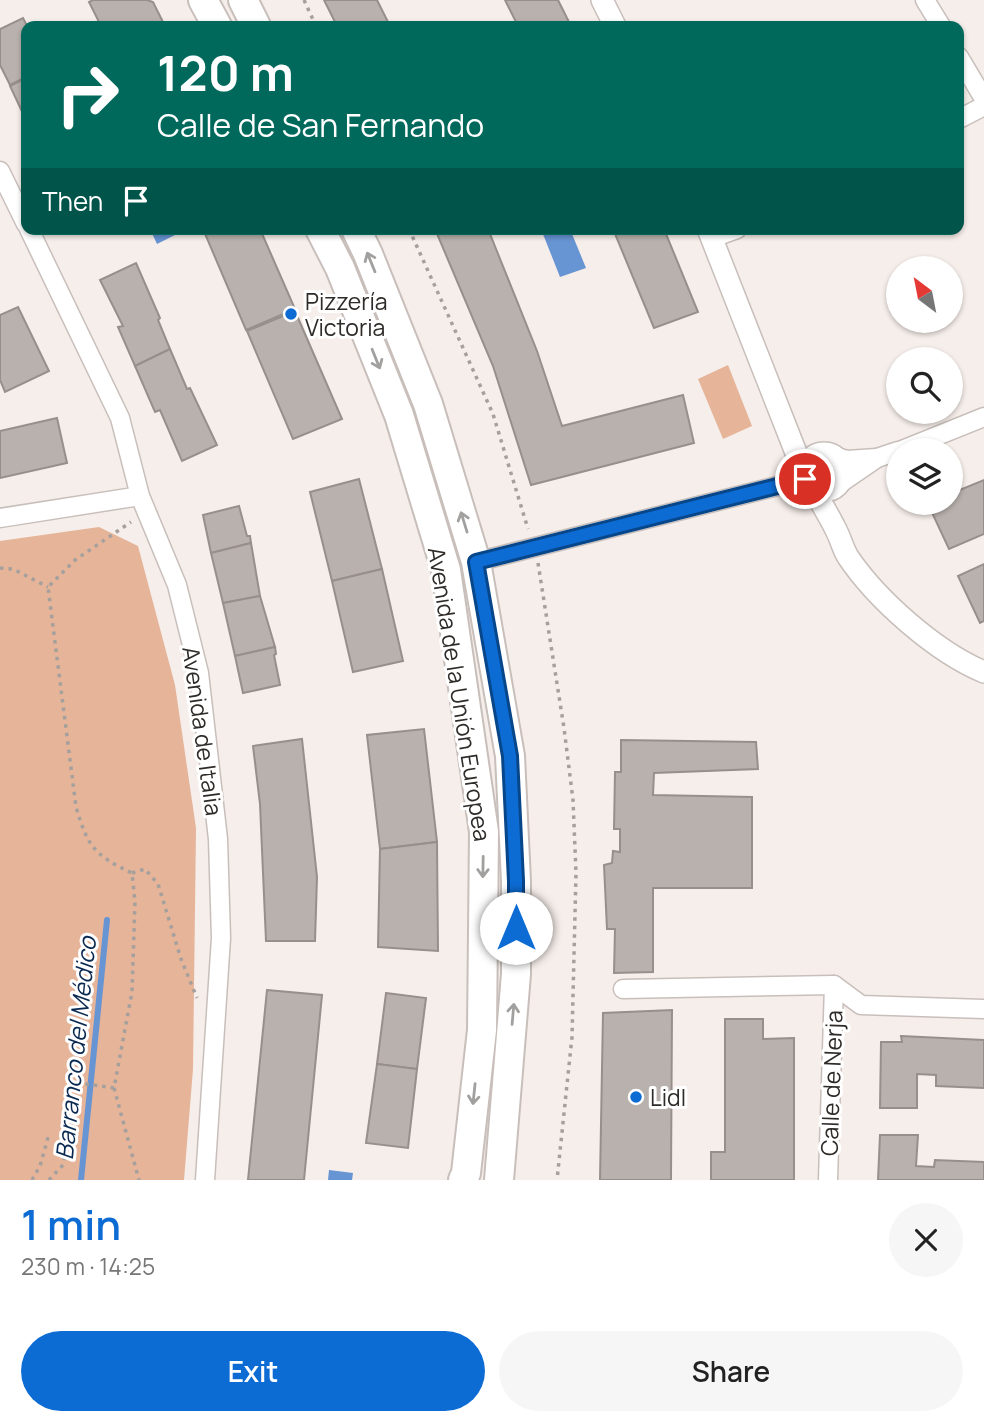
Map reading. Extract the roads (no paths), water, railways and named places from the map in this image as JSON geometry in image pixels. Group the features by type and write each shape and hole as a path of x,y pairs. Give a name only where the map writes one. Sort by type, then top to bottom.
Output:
{"main road":[{"path":"203,0 214,21"},
{"path":"243,0 254,21"},
{"name":"Avenida de la Unión Europea","path":"323,235 340,268 399,415 446,570 484,832 482,1030 463,1180"},
{"name":"Avenida de la Unión Europea","path":"359,235 428,404 476,562 510,756 516,881 516,974 499,1180"}],"street":[{"path":"602,0 612,21"},
{"path":"925,0 938,21"},
{"path":"964,65 984,99"},
{"path":"964,116 984,106"},
{"path":"0,171 21,214"},
{"name":"Avenida de Italia","path":"32,235 120,418 143,504 177,585 199,673 218,839 221,938 205,1180"},
{"path":"710,235 808,480 837,531 846,554 906,621 942,649 984,672"},
{"path":"931,438 984,417"},
{"path":"786,428 809,447 847,460 886,455"},
{"path":"808,480 812,457 830,455"},
{"path":"830,455 844,471 838,485 834,515 837,531"},
{"path":"476,562 808,480 827,492 877,458"},
{"path":"0,518 143,504"},
{"path":"623,989 834,985 861,1005 984,1009"},
{"name":"Calle de Nerja","path":"828,1180 834,985"}],"water":[{"path":"153,235 175,235 157,244"},
{"path":"543,235 572,235 586,268 560,277"},
{"path":"329,1170 353,1173 352,1180 328,1180"}],"waterway":[{"name":"Barranco del Médico","path":"81,1180 107,920"}],"place":[{"name":"Pizzería Victoria","path":"291,314"},
{"name":"Lidl","path":"636,1097"}]}
